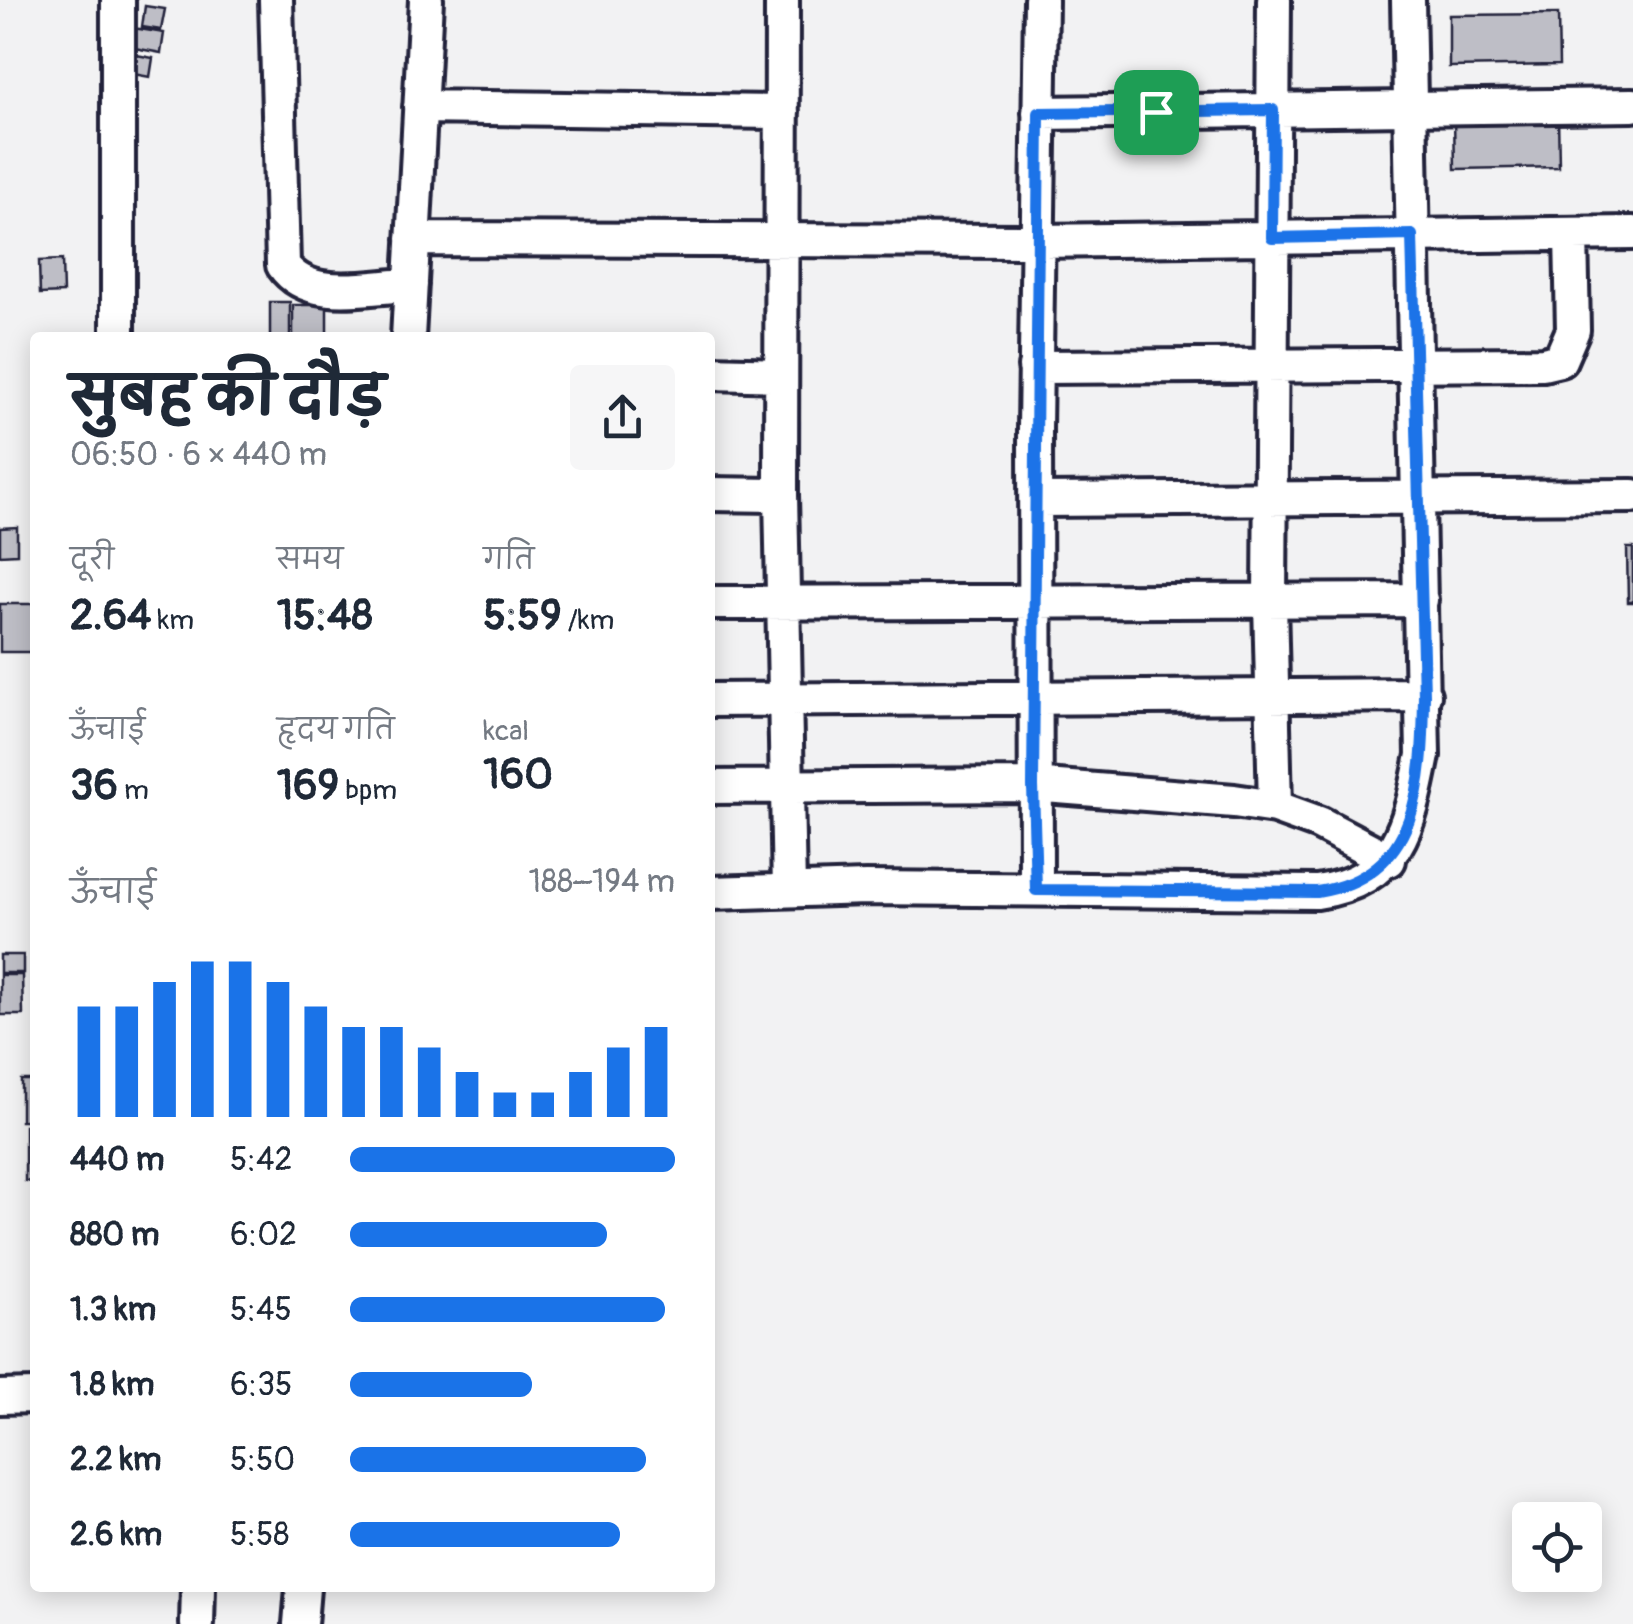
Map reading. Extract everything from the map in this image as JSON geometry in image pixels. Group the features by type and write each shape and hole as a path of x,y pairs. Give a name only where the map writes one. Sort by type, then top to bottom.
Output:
{"street":[{"path":"118,0 118,332"},
{"path":"276,0 283,265 302,285 318,288 411,285"},
{"path":"408,332 426,0"},
{"path":"782,0 780,494 789,890"},
{"path":"1036,890 1033,786 1041,0"},
{"path":"1274,0 1270,696 1275,807"},
{"path":"715,893 1317,892 1354,883 1390,860 1415,796 1423,755 1408,0"},
{"path":"1039,113 1633,106"},
{"path":"420,107 782,112"},
{"path":"413,239 1038,241 1633,233"},
{"path":"1036,367 1543,364 1560,360 1572,330 1571,234"},
{"path":"715,374 781,375"},
{"path":"715,494 780,494"},
{"path":"1037,500 1633,496"},
{"path":"715,603 1422,600"},
{"path":"715,700 1424,695"},
{"path":"715,787 1033,786 1275,807 1318,823 1390,860"},
{"path":"0,1397 30,1396"},
{"path":"196,1624 198,1592"},
{"path":"300,1624 303,1592"}],"building":[{"path":"145,6 165,9 161,30 142,27"},
{"path":"1558,14 1559,65 1449,67 1449,15"},
{"path":"127,27 164,33 161,53 124,46"},
{"path":"131,54 153,58 150,77 128,73"},
{"path":"1558,115 1559,167 1455,169 1454,117"},
{"path":"62,260 63,293 40,294 39,261"},
{"path":"270,302 290,302 290,332 270,332"},
{"path":"293,305 327,305 327,332 293,332"},
{"path":"17,527 17,554 0,555 0,528"},
{"path":"1627,548 1633,548 1633,602 1628,602"},
{"path":"0,604 30,604 30,652 0,652"},
{"path":"0,955 23,955 23,973 0,973"},
{"path":"0,975 22,975 23,1015 0,1015"},
{"path":"21,1080 30,1080 30,1121 21,1121"},
{"path":"25,1126 30,1126 30,1181 25,1181"}],"route":[{"path":"1273,110 1272,238 1412,235 1423,755 1415,796 1390,860 1342,888 1317,892 1036,890 1033,786 1039,113 1156,112 1273,110"}]}
